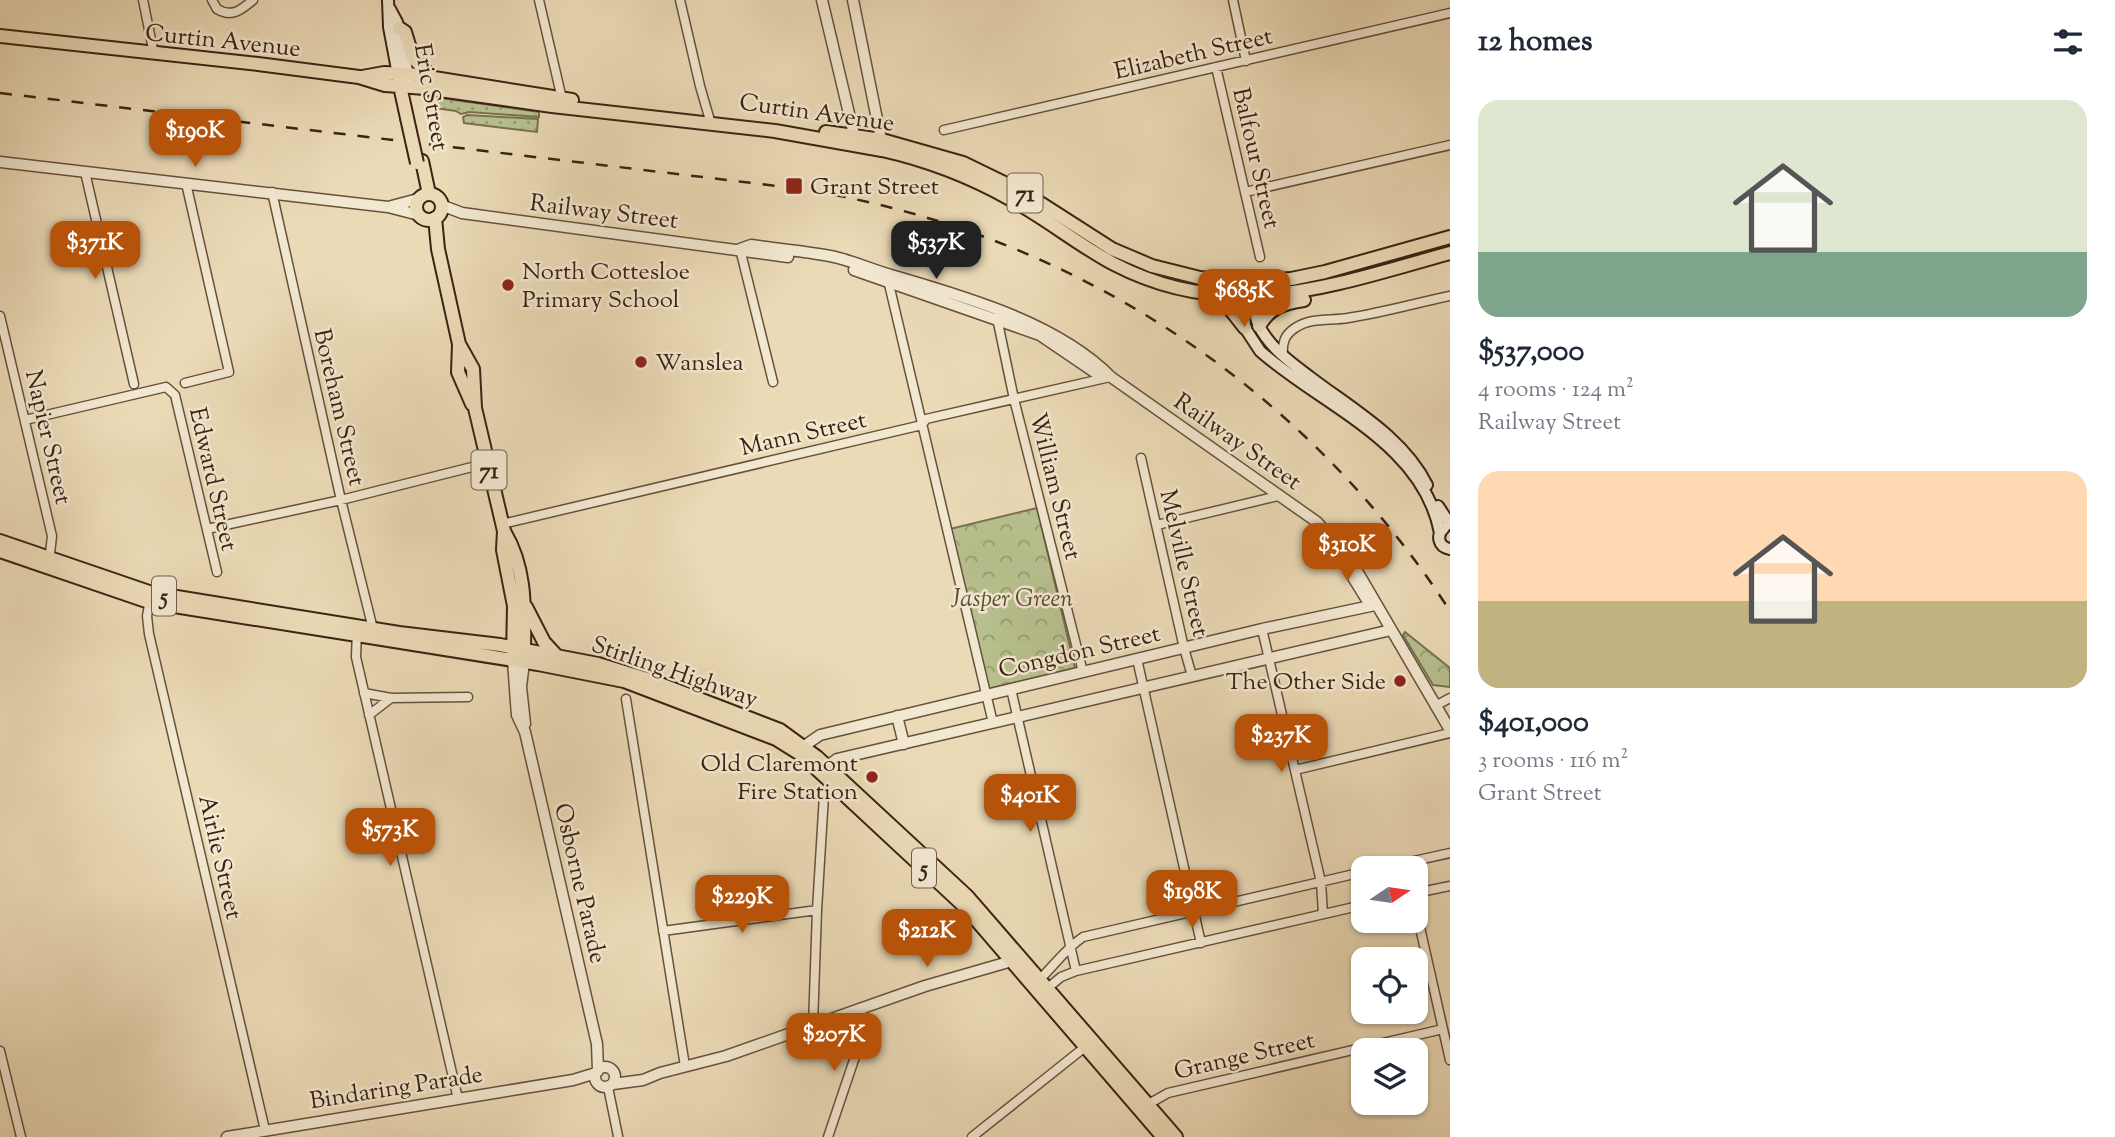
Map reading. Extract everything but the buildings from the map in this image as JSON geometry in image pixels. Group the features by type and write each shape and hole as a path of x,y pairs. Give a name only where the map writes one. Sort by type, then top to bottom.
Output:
{"main road":[{"name":"Eric Street","path":"389,4 399,28 404,80 424,196"},
{"name":"Eric Street","path":"389,4 389,27 404,80"},
{"path":"399,28 405,32 416,63 432,78"},
{"name":"Curtin Avenue","path":"0,36 258,64 359,77 385,85 404,80 432,78 563,103"},
{"name":"Curtin Avenue","path":"404,80 855,140 963,163 1023,191 1112,249 1152,266 1200,278 1247,282"},
{"name":"Curtin Avenue","path":"881,145 954,170 1011,199 1113,264 1193,292 1219,295"},
{"name":"71","path":"432,215 416,208 424,196 436,196 432,215 438,249 459,344 473,369 475,408 503,528 503,550 514,606 519,655"},
{"path":"1432,242 1450,230"},
{"name":"71","path":"1247,282 1291,279 1325,272 1450,237"},
{"name":"71","path":"1219,295 1287,294 1450,253"},
{"path":"1245,328 1247,282"},
{"path":"1259,326 1275,307 1315,298 1339,283"},
{"path":"1219,295 1260,351 1395,442 1416,467 1450,525 1440,533"},
{"path":"1248,296 1259,326 1293,371 1397,454 1417,480 1437,516 1440,544 1450,550"},
{"name":"71","path":"503,528 514,547 526,607 541,637 556,655"},
{"name":"Stirling Highway","path":"0,541 49,563"},
{"name":"Stirling Highway","path":"0,551 49,563 151,598 519,655 556,655 622,670 780,730 967,895 1086,1046 1176,1137"},
{"name":"71","path":"519,655 526,607"},
{"name":"Stirling Highway","path":"357,631 372,624 519,655 631,683 802,751"},
{"name":"Stirling Highway","path":"824,769 954,896 1010,959 1040,987 1144,1107 1163,1137"}],"street":[{"path":"143,0 154,54"},
{"path":"212,0 217,9 225,13 239,12 253,0"},
{"path":"540,0 563,103"},
{"path":"680,0 707,120"},
{"path":"822,0 855,140"},
{"path":"853,0 881,145"},
{"path":"1233,0 1246,61"},
{"path":"244,7 250,15"},
{"name":"Elizabeth Street","path":"944,130 1450,13"},
{"name":"Balfour Street","path":"1216,67 1260,257"},
{"path":"1245,192 1450,145"},
{"name":"Railway Street","path":"0,162 272,192 432,215 462,213 740,249 751,245 830,256 1042,328 1101,367 1111,377 1317,522 1337,545 1338,553 1367,600 1376,605 1450,731"},
{"path":"85,172 134,384"},
{"path":"184,383 229,372 186,183"},
{"name":"Boreham Street","path":"272,192 341,500 372,624"},
{"name":"Railway Street","path":"388,207 424,196"},
{"path":"740,249 773,382"},
{"path":"887,277 993,723"},
{"path":"1283,356 1283,344 1287,335 1305,323 1348,318 1450,297"},
{"name":"William Street","path":"996,313 1014,399 1083,672"},
{"name":"Napier Street","path":"0,316 4,347 25,420 52,536 49,563"},
{"name":"Mann Street","path":"503,528 922,425 926,419 1111,377"},
{"name":"Edward Street","path":"25,420 166,387 175,395 217,572"},
{"name":"Melville Street","path":"1141,458 1192,676"},
{"path":"206,529 341,500 488,463"},
{"path":"1157,525 1278,496"},
{"name":"Airlie Street","path":"151,598 147,616 149,634 265,1130"},
{"name":"Congdon Street","path":"802,751 820,735 1262,629 1376,605"},
{"path":"1262,629 1321,882 1323,914"},
{"name":"Congdon Street","path":"824,769 837,759 1391,630"},
{"path":"357,631 356,657 458,1098"},
{"name":"Osborne Parade","path":"519,655 517,715 525,732 597,1044 609,1079 618,1136"},
{"path":"1137,659 1201,943"},
{"path":"1011,689 1076,971"},
{"path":"364,693 391,698 468,697"},
{"path":"369,715 391,698"},
{"path":"1437,710 1450,698"},
{"path":"626,699 685,1066"},
{"path":"1437,710 1450,704"},
{"path":"897,716 904,744"},
{"path":"1295,770 1450,731"},
{"path":"813,1025 824,795"},
{"path":"1428,858 1450,853"},
{"path":"1040,987 1070,945 1083,937 1351,875"},
{"path":"1428,891 1450,886"},
{"path":"1040,987 1076,971 1351,908"},
{"path":"663,931 817,911"},
{"path":"1421,933 1448,1041 1450,1060"},
{"name":"Bindaring Parade","path":"227,1137 573,1080 660,1073 726,1056 925,986 1005,963 1010,959"},
{"path":"828,1137 861,1039 864,1025 860,1008"},
{"name":"Grange Street","path":"1144,1107 1168,1093 1443,1029"},
{"name":"Osborne Parade","path":"597,1044 596,1079 609,1079"},
{"path":"972,1137 1086,1046"},
{"path":"0,1051 21,1137"},
{"name":"Bindaring Parade","path":"573,1080 597,1072"}],"green space":[{"path":"427,96 539,112 539,117 469,112 461,114 435,108"},
{"path":"467,115 538,119 537,132 464,123 463,117"},
{"name":"Jasper Green","path":"1037,508 1075,668 988,689 950,529"},
{"path":"1405,632 1450,668 1450,687 1433,685 1403,635"}],"railway":[{"path":"0,93 794,188 893,208 989,239 1081,279 1167,329 1248,387 1323,454 1390,529 1450,611"}],"place":[{"name":"Grant Street","path":"794,186"},
{"name":"North Cottesloe Primary School","path":"508,285"},
{"name":"Wanslea","path":"641,362"},
{"name":"The Other Side","path":"1400,681"},
{"name":"Old Claremont Fire Station","path":"872,777"}]}
